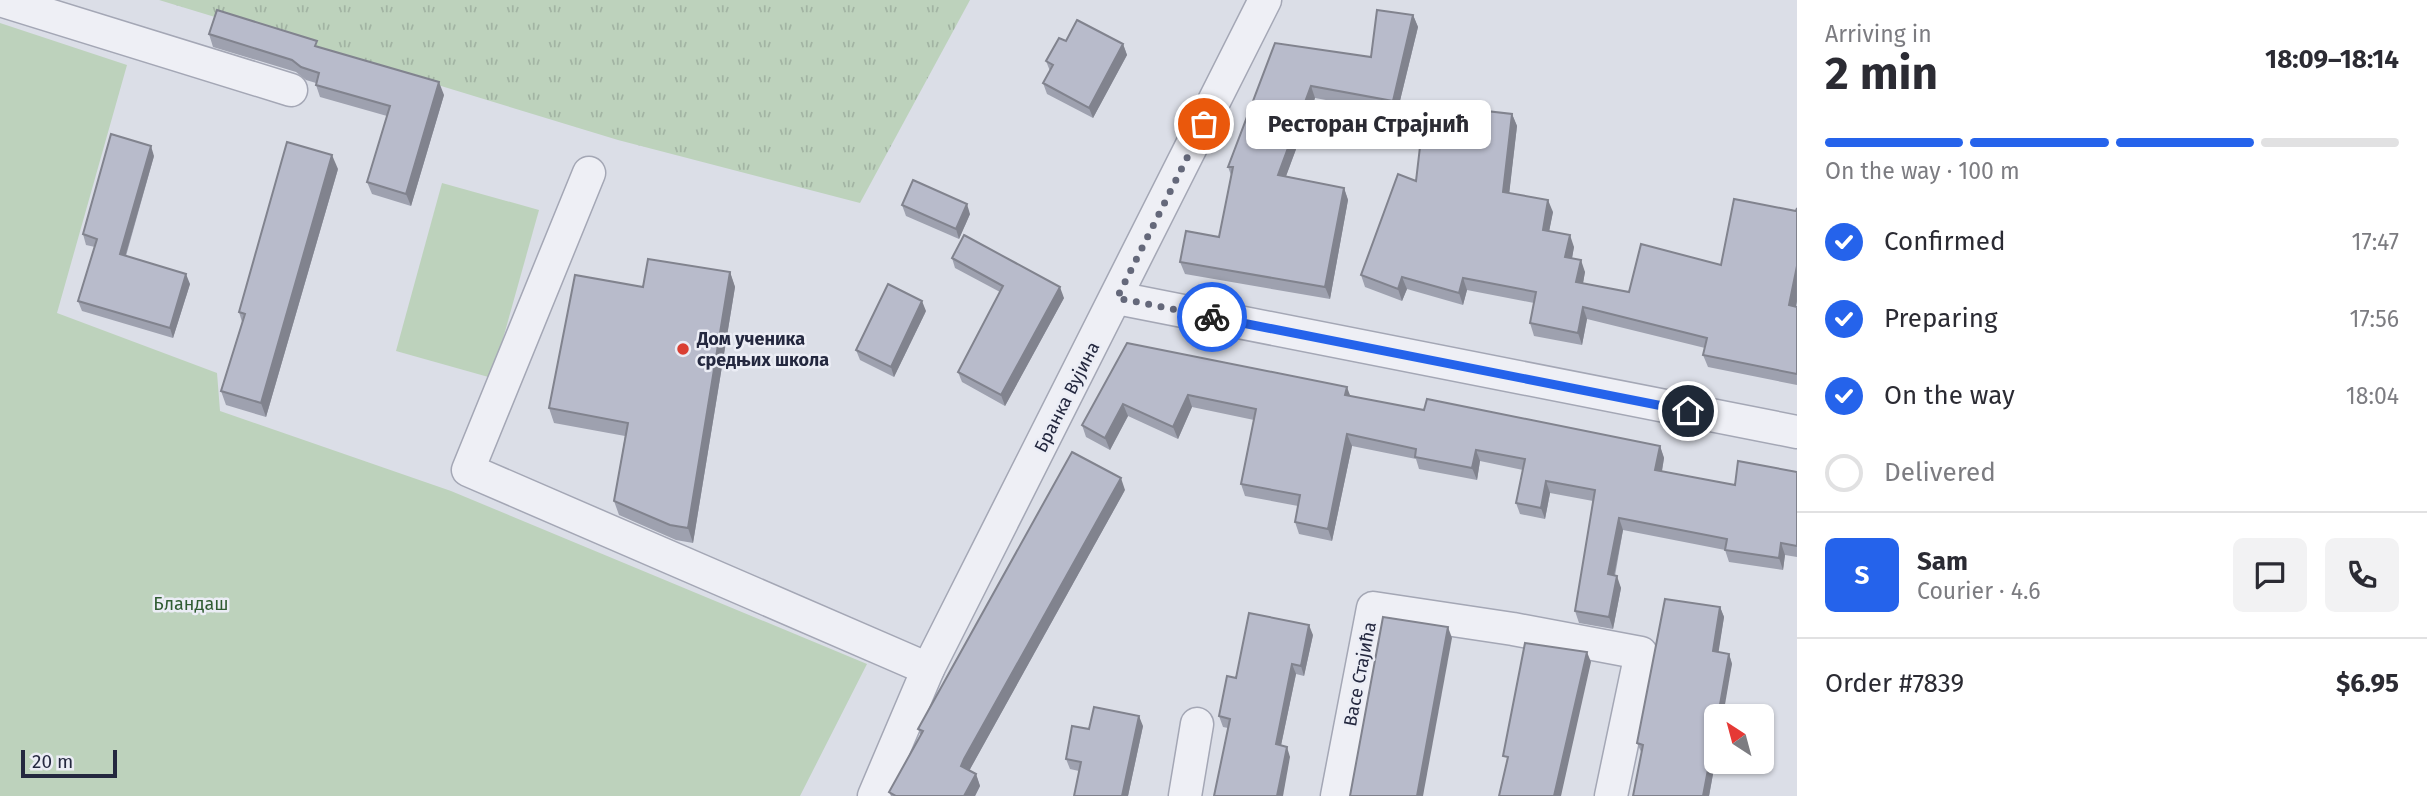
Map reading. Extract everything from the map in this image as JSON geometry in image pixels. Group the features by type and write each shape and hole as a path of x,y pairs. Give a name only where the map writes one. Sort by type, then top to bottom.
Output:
{"street":[{"path":"0,0 291,90"},
{"name":"Бранка Вујина","path":"874,796 928,669 1265,0"},
{"path":"589,173 468,470 928,669"},
{"path":"1117,298 1797,432"},
{"name":"Васе Стајића","path":"1337,796 1373,608 1513,629 1641,653 1611,796"},
{"path":"1185,796 1197,724"}],"green space":[{"path":"159,0 970,0 860,203 618,140"},
{"name":"Бландаш","path":"0,23 127,65 57,313 217,373 220,411 451,491 867,664 800,796 0,796"},
{"path":"442,183 539,210 492,378 396,351"}],"building":[{"path":"217,10 317,41 315,46 439,82 406,194 367,182 390,106 316,85 319,73 301,67 292,60 209,34"},
{"path":"1377,10 1413,15 1393,101 1311,86 1278,175 1344,188 1325,287 1180,262 1186,231 1219,237 1233,167 1228,167 1275,43 1371,57"},
{"path":"1077,20 1123,44 1089,108 1043,83 1053,65 1046,61 1059,38 1066,41"},
{"path":"1425,104 1512,114 1503,192 1548,200 1543,230 1570,235 1565,257 1581,260 1576,282 1629,292 1641,244 1721,265 1734,199 1796,211 1797,208 1797,266 1789,305 1797,307 1797,374 1703,355 1707,338 1583,307 1578,333 1530,323 1536,292 1463,278 1459,293 1402,277 1398,289 1361,275 1398,174 1416,181"},
{"path":"111,134 151,146 120,254 186,274 170,328 78,301 97,239 83,234"},
{"path":"287,142 332,155 261,403 221,391 245,314 239,312"},
{"path":"913,180 967,204 956,229 902,205"},
{"path":"964,235 1060,287 1001,395 958,372 1003,286 952,258"},
{"path":"648,259 730,272 688,528 670,525 614,501 628,423 549,408 575,275 643,287"},
{"path":"888,284 922,301 891,367 856,350"},
{"path":"1127,343 1347,387 1345,395 1424,410 1427,399 1660,446 1655,470 1735,485 1738,461 1797,472 1797,546 1781,543 1779,558 1725,550 1727,539 1619,518 1608,574 1617,576 1609,617 1575,611 1595,490 1546,481 1541,508 1516,503 1525,459 1476,450 1472,468 1415,457 1416,449 1347,434 1328,529 1295,522 1300,495 1241,484 1256,409 1188,395 1173,427 1123,404 1105,438 1082,425"},
{"path":"1072,452 1121,478 964,759 961,766 976,774 964,796 896,796 889,792 923,731 918,729"},
{"path":"1665,599 1720,607 1713,651 1729,654 1720,704 1704,704 1704,774 1707,774 1703,796 1633,796 1643,745 1637,743"},
{"path":"1249,613 1309,625 1301,666 1292,664 1276,744 1287,747 1277,796 1214,796 1230,719 1219,716 1227,676 1236,678"},
{"path":"1383,617 1448,627 1417,796 1350,796"},
{"path":"1525,643 1587,652 1554,796 1499,796 1508,757 1503,756"},
{"path":"1094,707 1139,716 1122,796 1074,796 1081,762 1066,759 1072,726 1089,729"}],"way so far":[{"path":"1204,124 1117,298 1212,317"}],"place":[{"name":"Ресторан Страјнић","path":"1204,124"},
{"name":"Дом ученика средњих школа","path":"683,349"}],"route":[{"path":"1212,317 1688,411"}]}
